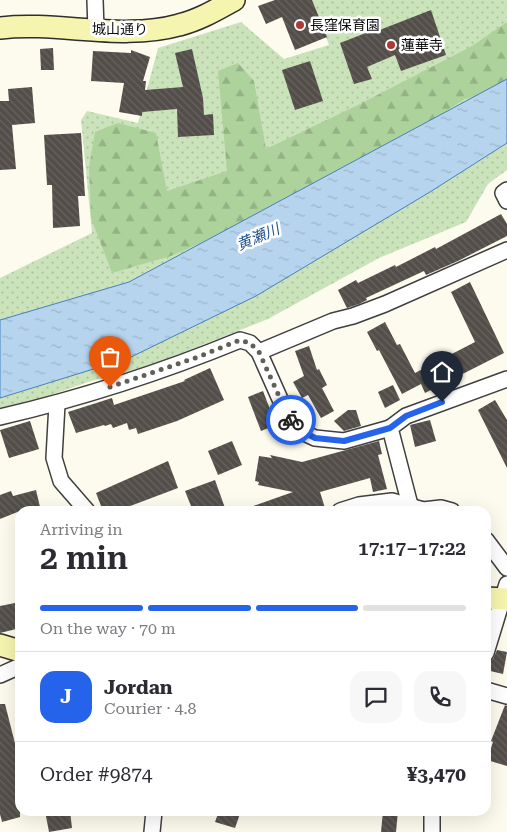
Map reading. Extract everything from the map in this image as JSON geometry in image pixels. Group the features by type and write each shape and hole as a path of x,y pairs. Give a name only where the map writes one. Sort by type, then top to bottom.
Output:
{"street":[{"path":"95,0 96,30"},
{"name":"城山通り","path":"0,28 15,26 138,31 178,26 202,18 234,0"},
{"path":"507,190 503,193 507,201"},
{"path":"259,352 333,321 385,304 507,250"},
{"path":"0,417 57,404 146,376 240,340 250,343 259,352 288,416 300,430 315,438 344,441 390,428 406,416 507,378"},
{"path":"57,404 54,458 61,481 83,506"},
{"path":"390,428 410,505"},
{"path":"356,506 392,500 410,505"},
{"path":"491,547 507,568"},
{"path":"491,634 501,595"},
{"path":"0,645 15,650"},
{"path":"0,675 15,668"},
{"path":"491,691 507,696"},
{"path":"152,832 154,816"},
{"path":"432,816 432,832"}],"green space":[{"path":"312,0 507,0 507,170 488,184 466,222 379,258 268,319 149,366 88,382 0,413 0,278 92,233 81,120 87,111 138,123 158,48 241,22 284,59 329,45"},
{"path":"507,22 507,88 465,99 353,170 292,203 171,256 112,273 91,218 89,167 95,132 118,123 156,133 167,191 227,171 218,71 238,63 254,81 266,149 360,104 472,46"}],"water":[{"name":"黄瀬川","path":"507,79 507,143 430,192 256,296 129,358 0,398 0,320 129,282"}],"building":[{"path":"275,0 312,0 327,37 295,50 282,17 266,24 258,6"},
{"name":"蓮華寺","path":"431,10 446,55 401,71 395,55 367,67 372,79 354,84 340,43"},
{"path":"53,48 54,70 41,70 40,49"},
{"path":"192,49 203,98 204,115 213,114 214,135 178,137 177,109 142,112 142,116 119,112 124,83 91,81 93,51 131,53 131,50 150,57 143,81 146,81 145,90 183,87 175,53"},
{"path":"310,61 323,101 295,110 282,70"},
{"path":"32,87 35,123 12,125 16,169 0,170 0,101 9,101 8,89"},
{"path":"81,133 85,196 78,196 80,226 53,228 52,185 47,185 44,135"},
{"path":"501,214 507,224 507,236 458,261 426,275 424,271 366,298 367,300 359,304 347,308 338,290 356,280 358,283 395,265 396,267 435,247 436,249"},
{"path":"470,282 504,353 425,393 421,384 402,394 379,350 377,351 367,332 385,322 397,345 400,344 415,373 475,342 451,292"},
{"path":"309,346 317,370 319,369 327,385 322,388 334,411 321,418 308,395 302,398 293,382 304,376 295,351"},
{"path":"210,368 224,400 177,421 138,434 136,428 129,430 127,423 113,428 111,424 104,425 76,433 68,412 112,398 114,405 185,381"},
{"path":"393,385 400,400 385,408 378,392"},
{"path":"263,391 276,425 261,431 248,397"},
{"path":"495,400 507,420 507,468 478,410"},
{"path":"348,410 356,410 361,426 344,431 334,421"},
{"path":"430,420 436,441 415,447 410,425"},
{"path":"30,421 39,449 9,458 0,430"},
{"path":"232,441 242,465 218,475 208,451"},
{"path":"379,441 382,454 378,455 387,489 373,492 370,478 320,492 324,506 253,506 293,492 258,485 259,482 255,481 259,456 272,458 270,455 302,462"},
{"path":"168,461 178,488 130,506 101,506 96,493"},
{"path":"215,480 224,506 191,506 185,491"},
{"path":"36,490 40,506 15,506 15,513 0,519 0,495 11,491 13,496"},
{"path":"15,603 15,629 0,633 0,606"},
{"path":"497,650 507,652 503,674 491,671 491,660"},
{"path":"0,704 5,704 15,743 15,816 20,817 2,822 0,814"},
{"path":"505,705 507,706 507,766 491,761 493,742 491,741"},
{"path":"46,816 71,816 72,828 49,832"},
{"path":"217,816 239,816 235,828 215,822"},
{"path":"383,816 398,816 396,832 381,832"}],"way so far":[{"path":"110,387 146,376 240,340 250,343 259,352 291,420"}],"place":[{"name":"長窪保育園","path":"300,25"},
{"name":"蓮華寺","path":"391,45"}],"route":[{"path":"291,420 300,430 315,438 329,441 344,441 390,428 406,416 442,402"}]}
